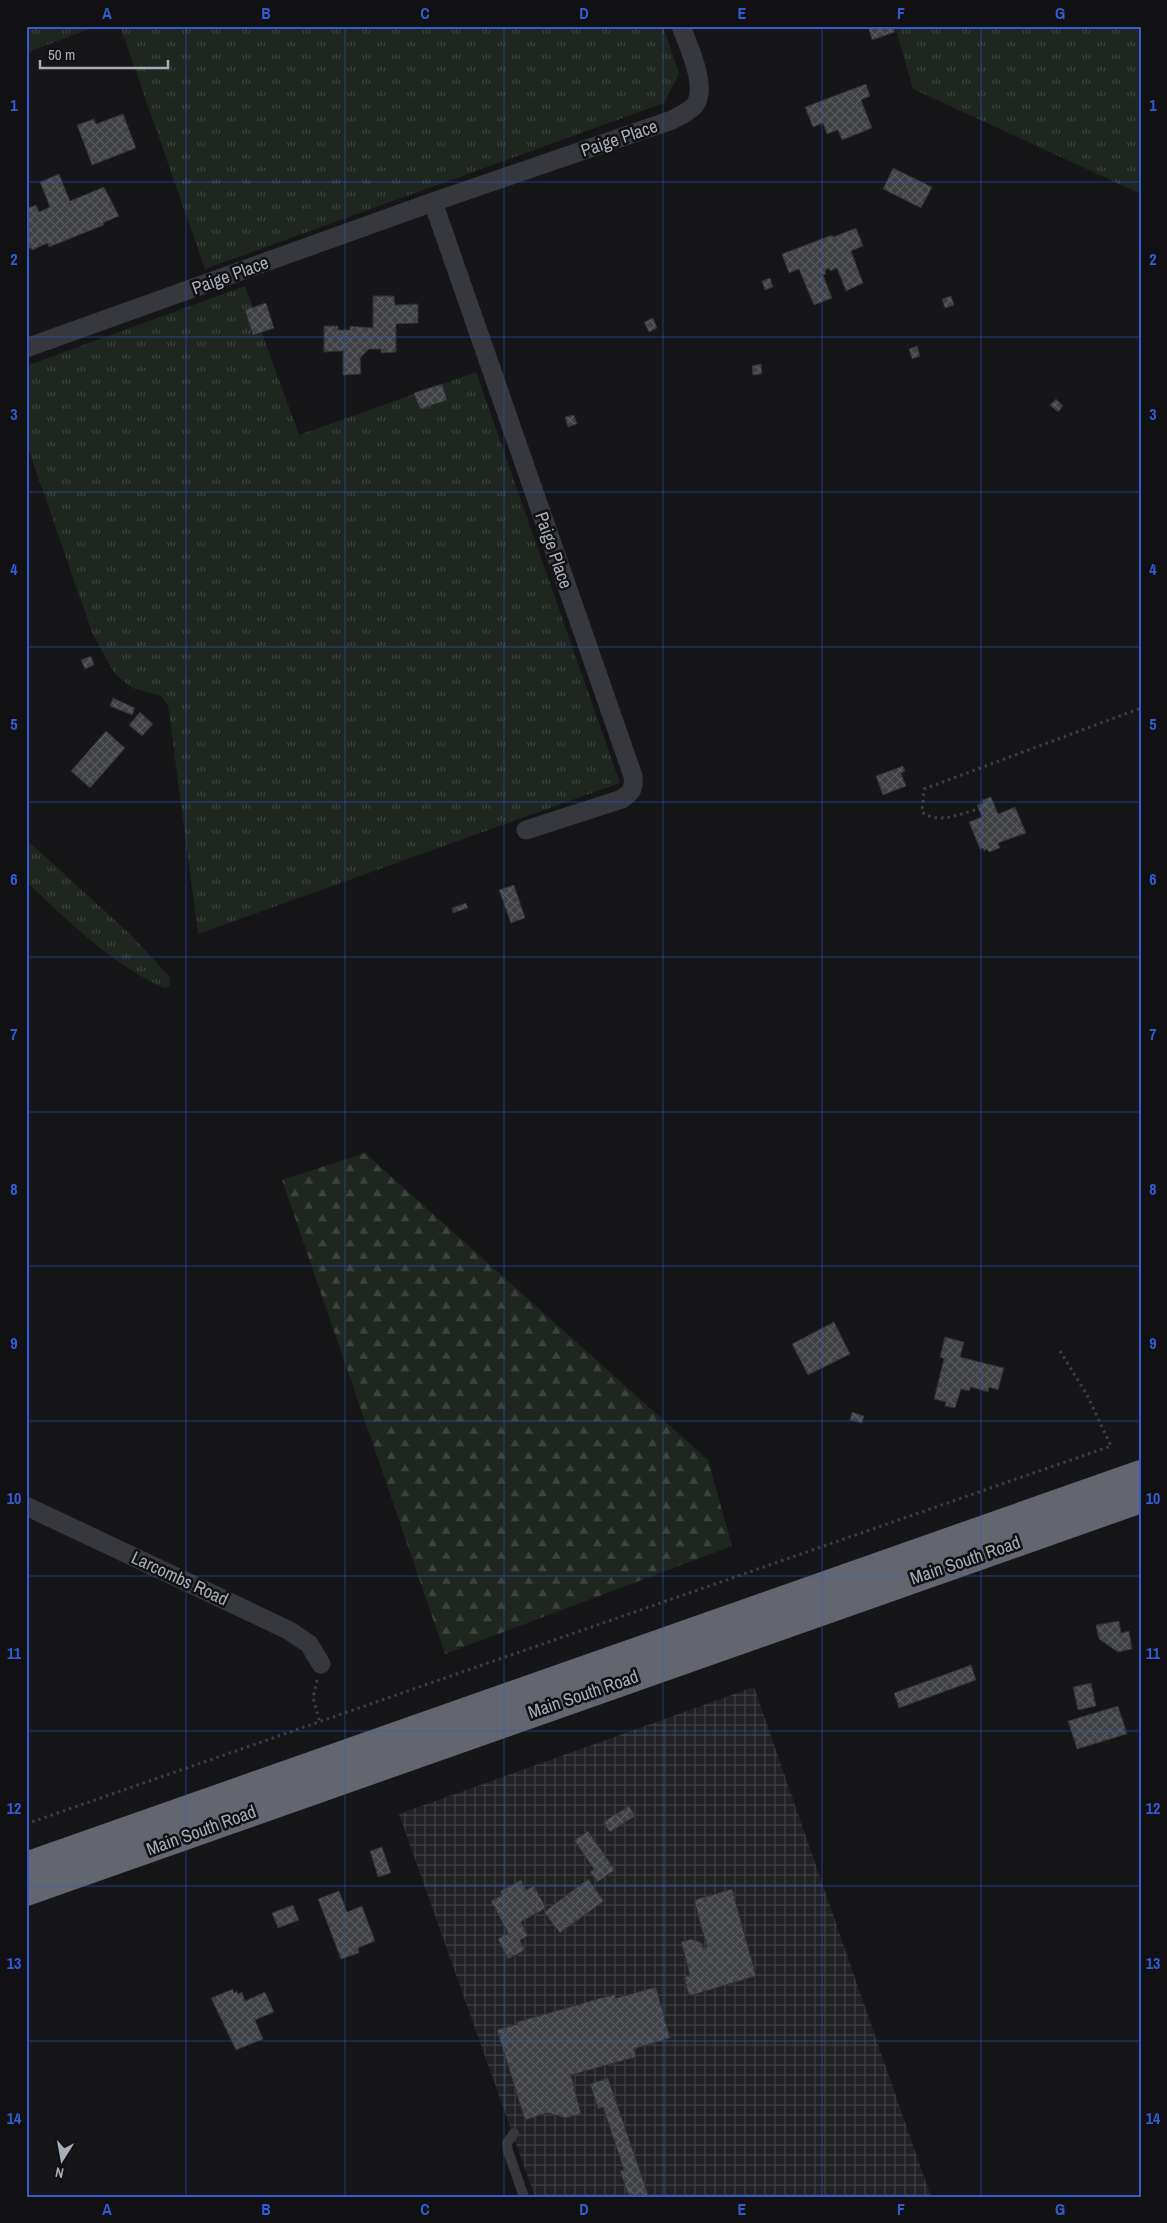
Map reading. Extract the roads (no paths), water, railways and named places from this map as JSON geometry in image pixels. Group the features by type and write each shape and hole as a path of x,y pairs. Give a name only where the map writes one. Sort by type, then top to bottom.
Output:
{"highway":[{"name":"Main South Road","path":"26,1866 1141,1474"},
{"name":"Main South Road","path":"26,1892 1141,1499"}],"street":[{"name":"Paige Place","path":"26,348 434,202 672,120 685,113 695,104 700,90 694,64 681,26"},
{"name":"Paige Place","path":"434,202 633,776 634,788 631,794 622,799 526,830"},
{"name":"Larcombs Road","path":"26,1506 288,1630 309,1644 320,1664"}],"lane":[{"path":"514,2133 507,2143 508,2151 524,2197"}]}
